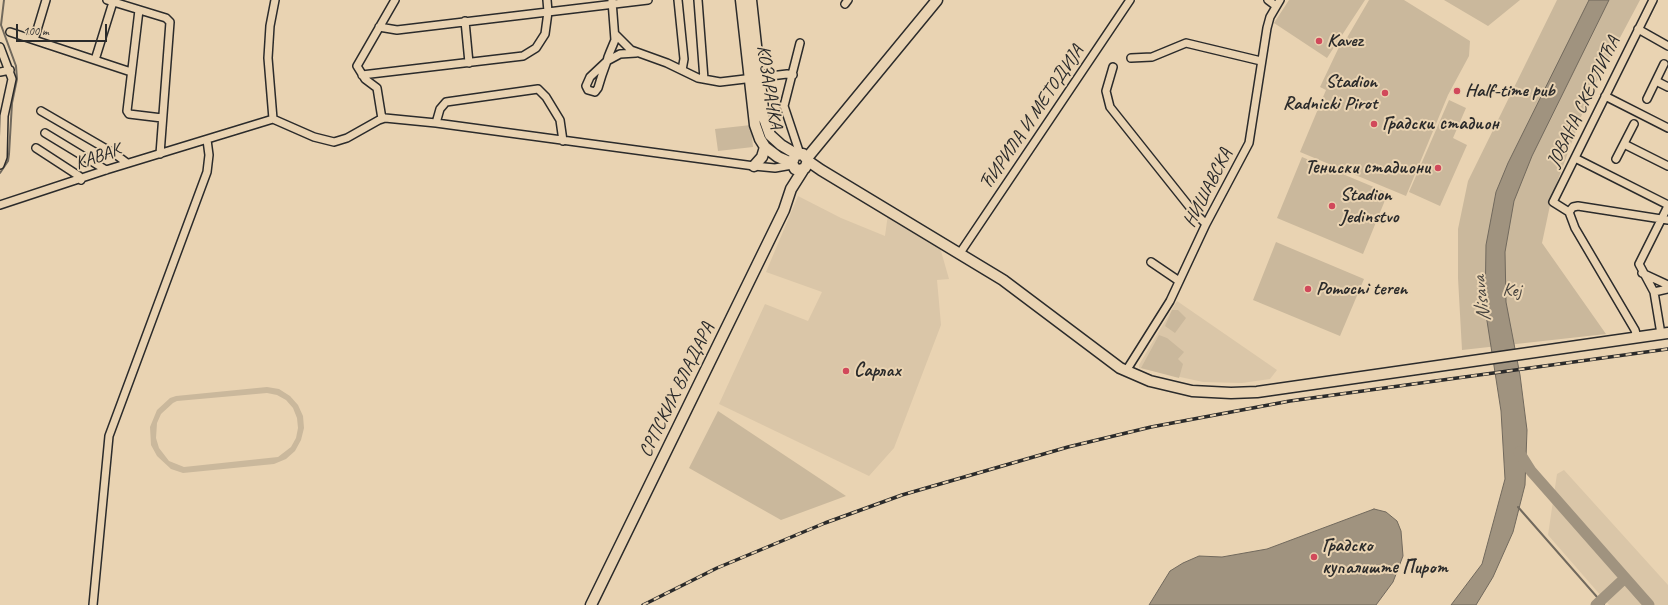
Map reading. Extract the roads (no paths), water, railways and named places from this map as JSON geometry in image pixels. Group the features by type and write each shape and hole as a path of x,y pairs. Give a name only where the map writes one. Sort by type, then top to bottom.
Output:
{"street":[{"path":"34,40 46,0"},
{"path":"275,0 270,26 268,58 273,119 314,137 334,142 348,138 382,119 436,123 754,166 775,168 800,162 821,170 1003,280 1107,360 1126,371 1150,381 1192,392 1231,393 1276,389 1536,351 1665,334 1654,292 1639,266 1640,261 1665,219 1668,206 1575,158"},
{"path":"382,119 377,88 362,75 357,66 359,60 395,0"},
{"path":"362,75 518,57 532,51 540,44 545,34 548,12 547,0"},
{"path":"379,27 398,30 548,12 612,2 648,0"},
{"path":"678,0 684,59 682,70"},
{"path":"698,0 704,79"},
{"name":"КОЗАРАЧКА","path":"741,0 754,125 765,147 778,157 800,162"},
{"name":"КОЗАРАЧКА","path":"751,0 764,118 768,132 800,162"},
{"name":"СРПСКИХ ВЛАДАРА","path":"591,605 781,217 791,189 792,174 800,162 817,144 937,0"},
{"name":"ЋИРИЛА И МЕТОДИЈА","path":"960,253 1130,0"},
{"path":"1268,0 1278,3"},
{"name":"ЈОВАНА СКЕРЛИЋА","path":"1569,212 1553,202 1604,96 1653,0"},
{"path":"95,60 110,1 166,18 171,24 160,154"},
{"path":"612,2 615,34 607,61 627,52 638,53"},
{"name":"НИШАВСКА","path":"1126,371 1170,301 1206,224 1249,143 1268,22 1278,3"},
{"path":"139,10 127,112 129,114 162,118"},
{"path":"465,21 469,63"},
{"path":"1638,29 1668,46"},
{"path":"10,32 131,72"},
{"path":"615,34 631,50 682,70 690,75 704,79 720,82 760,76 793,75"},
{"path":"800,43 784,106 800,162"},
{"path":"1131,58 1152,57 1186,43 1261,61"},
{"path":"0,47 10,70 11,88 4,116 3,157 0,165"},
{"path":"1647,99 1664,64"},
{"path":"1113,66 1106,91 1110,107 1192,210 1206,224"},
{"path":"0,72 10,70"},
{"path":"1656,81 1668,87"},
{"path":"436,123 440,109 446,102 538,89 546,96 560,120 562,141"},
{"path":"1604,96 1668,128"},
{"path":"41,111 115,154 126,164"},
{"name":"КАВАК","path":"0,205 16,198 81,180 106,170 273,119"},
{"path":"1616,159 1634,124"},
{"path":"45,133 106,170"},
{"path":"93,605 109,436 207,172 209,155 207,140"},
{"path":"1624,144 1668,166"},
{"path":"754,166 762,157 765,147"},
{"path":"36,148 79,176 81,180"},
{"path":"1636,337 1635,330 1575,228 1569,212 1571,208 1578,206 1665,219"},
{"path":"1151,262 1179,281"},
{"path":"1642,273 1668,285"},
{"path":"1654,292 1668,289"}],"waterway":[{"path":"0,173 8,161 12,103 17,79 16,66 1,25 4,0"},
{"path":"1519,452 1531,471 1649,605"},
{"path":"1518,507 1604,605"},
{"path":"1596,605 1625,578"}],"railway":[{"path":"643,605 717,568 825,523 902,495 1068,447 1151,427 1290,401 1668,349"}],"place":[{"name":"Kavez","path":"1319,41"},
{"name":"Half-time pub","path":"1457,91"},
{"name":"Stadion Radnicki Pirot","path":"1385,93"},
{"name":"Градски стадион","path":"1374,124"},
{"name":"Тениски стадиони","path":"1438,168"},
{"name":"Stadion Jedinstvo","path":"1332,206"},
{"name":"Pomocni teren","path":"1308,289"},
{"name":"Сарлах","path":"846,371"},
{"name":"Градско купалиште Пирот","path":"1314,557"}],"park label":[{"name":"Кеј","path":"1512,291"}],"water label":[{"name":"Nisava","path":"1482,299"}]}
